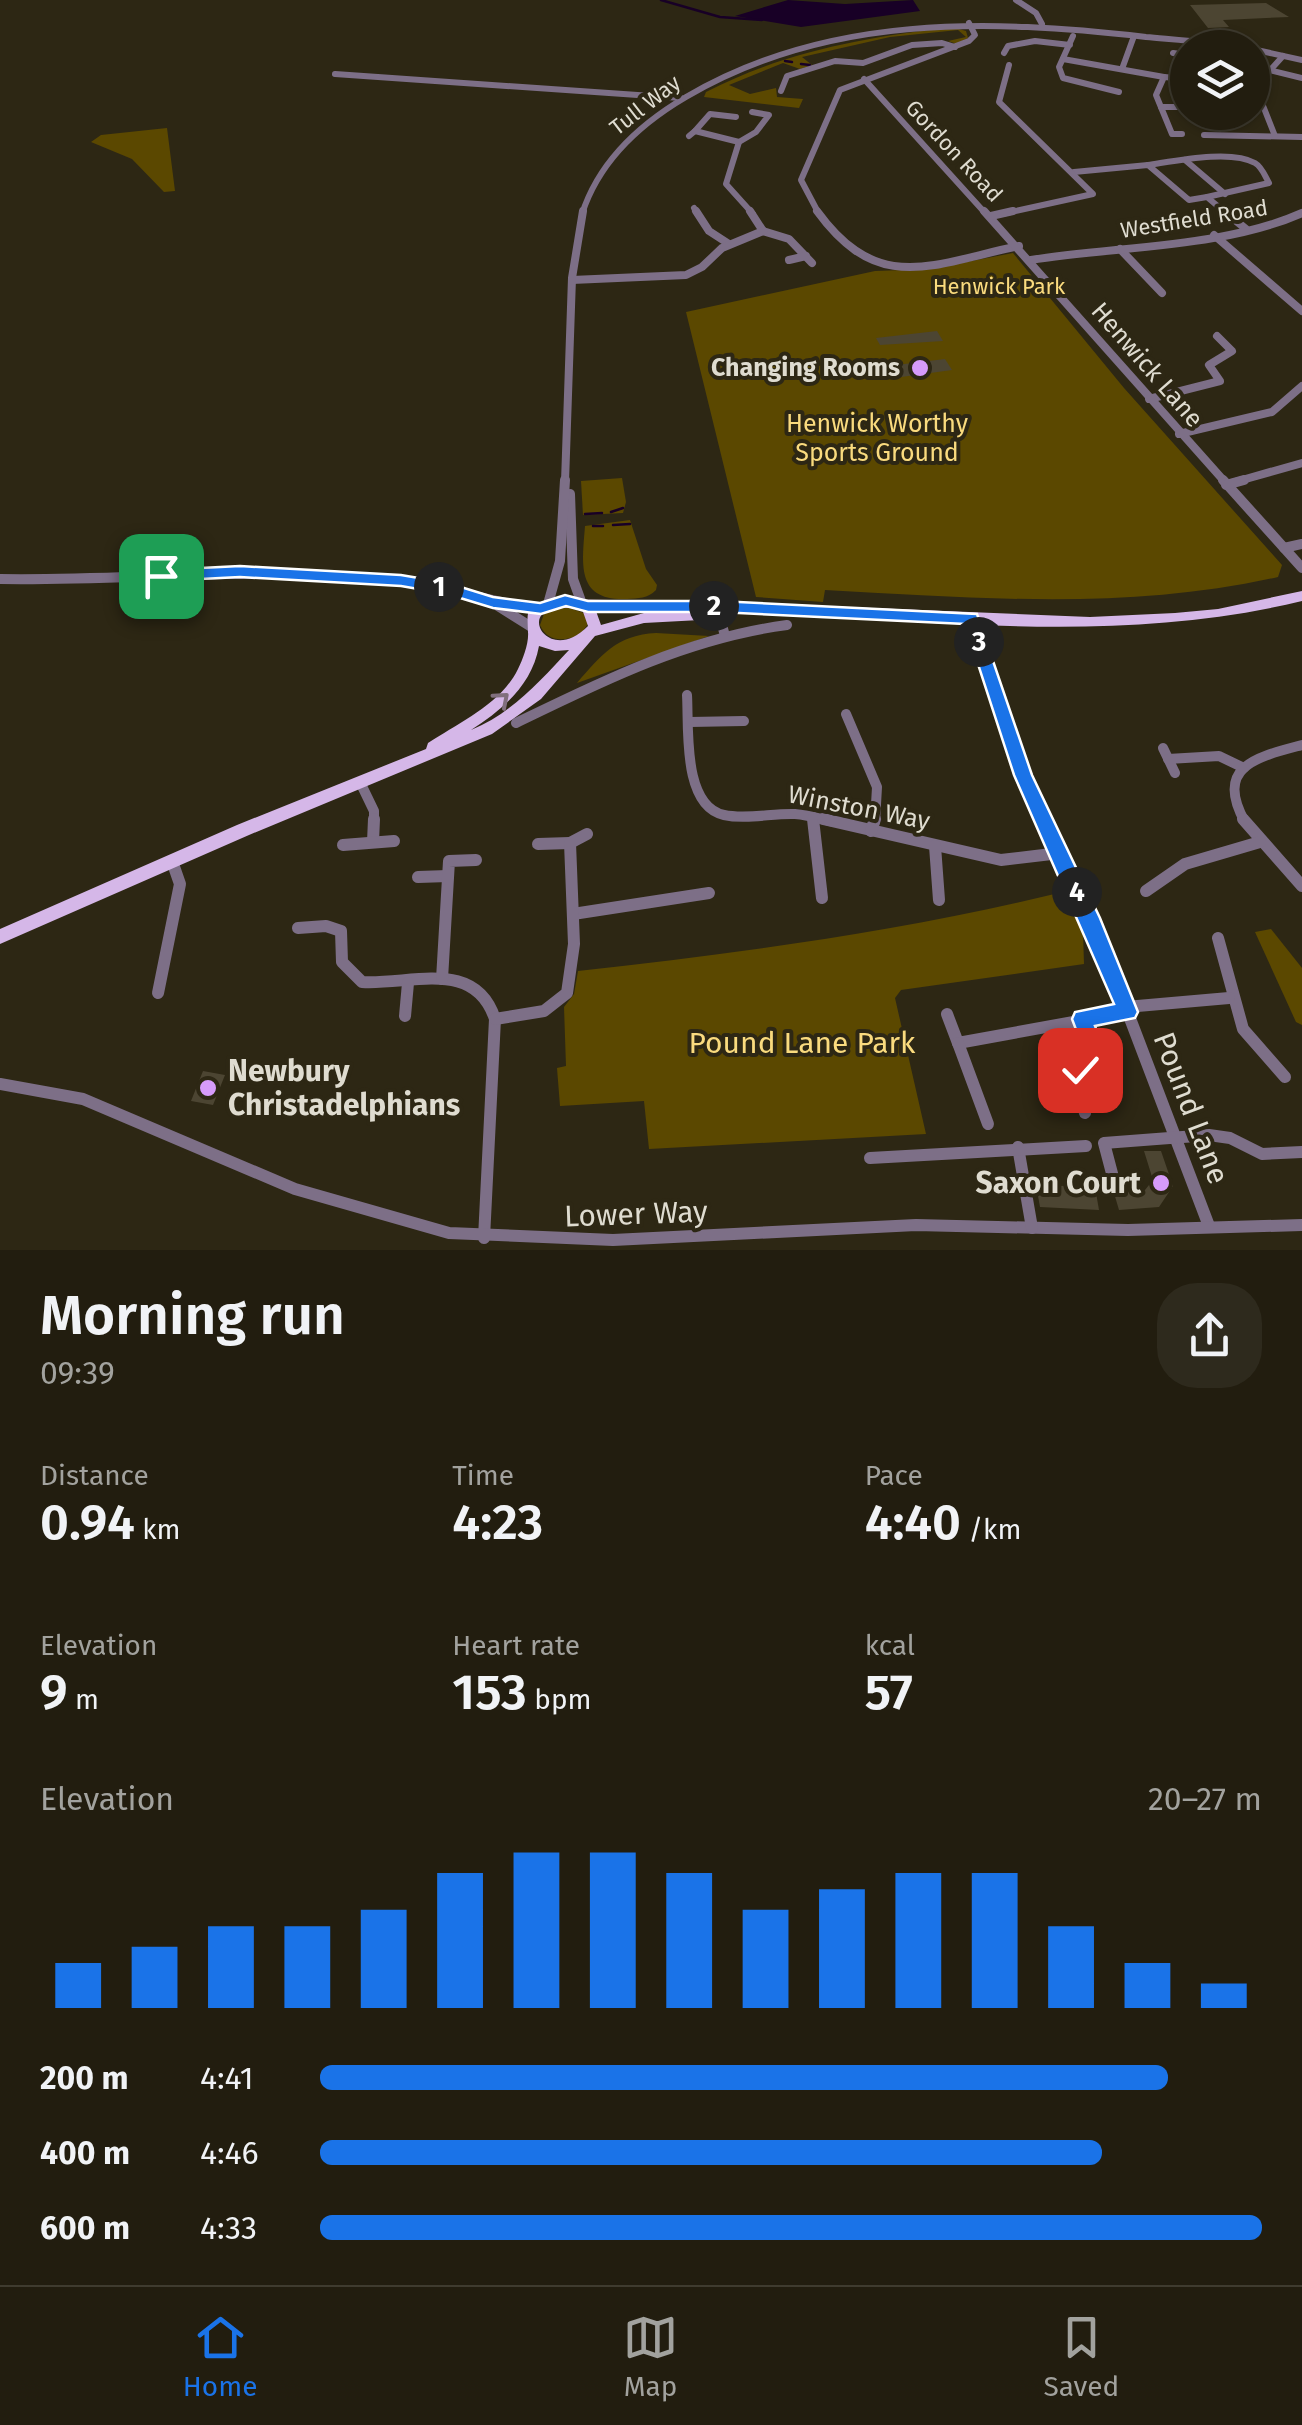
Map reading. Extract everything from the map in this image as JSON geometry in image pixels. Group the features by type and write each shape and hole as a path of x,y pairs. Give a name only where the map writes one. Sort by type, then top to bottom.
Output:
{"main road":[{"path":"416,758 487,712 516,687 532,662 534,630 544,607 565,600 585,605 718,611 1115,623 1242,610 1302,596"},
{"path":"0,936 479,734 515,713 573,657 596,621 585,605"},
{"path":"534,630 556,646 576,644 591,634 644,618 718,611"}],"street":[{"path":"1016,0 1036,13 1042,24"},
{"path":"969,23 974,37 839,92 801,180 809,199 834,232 867,260 880,265 939,262 1018,246"},
{"name":"Tull Way","path":"544,607 559,576 568,483 572,280 578,226 599,175 638,130 680,98 722,76 788,51 865,34 969,23 1042,24 1170,40"},
{"path":"1073,36 1059,69 1066,80 1119,92"},
{"path":"1122,69 1134,36"},
{"path":"1002,51 1035,40 1070,44"},
{"path":"771,85 781,88 787,76 833,62 863,63 924,44 955,47"},
{"path":"1270,53 1302,60"},
{"path":"1270,69 1282,56"},
{"path":"1063,59 1170,78"},
{"path":"990,216 1092,195 1092,189 998,100 1006,67"},
{"path":"1270,70 1302,78"},
{"path":"335,74 680,98"},
{"path":"1164,77 1156,95 1172,134 1182,134"},
{"name":"Gordon Road","path":"864,79 1018,246"},
{"path":"1161,107 1170,107"},
{"path":"752,112 782,117"},
{"path":"736,117 710,114 692,133 738,145"},
{"path":"763,231 762,224 726,184 738,145 756,132 768,114"},
{"path":"1270,130 1274,136"},
{"path":"1204,135 1302,137"},
{"path":"1074,172 1185,160 1251,162 1259,166 1269,183 1189,200 1148,165"},
{"path":"1185,160 1225,194"},
{"path":"1207,197 1246,229"},
{"path":"694,208 709,231 729,244"},
{"name":"Westfield Road","path":"1031,260 1154,247 1286,221 1302,213"},
{"path":"572,280 674,278 694,272 729,244 763,231 789,238 809,259 790,260"},
{"path":"1214,235 1302,311"},
{"name":"Henwick Lane","path":"1018,246 1179,434 1302,568"},
{"path":"1120,249 1162,293"},
{"path":"1149,398 1220,381 1209,364 1232,351 1216,336"},
{"path":"1179,434 1259,418 1283,406 1302,386"},
{"path":"1226,485 1302,463"},
{"name":"Tull Way","path":"568,483 573,512 572,579 585,605"},
{"path":"1284,548 1302,544"},
{"path":"0,578 92,579 211,572 351,577 438,586 493,602 544,607"},
{"path":"493,602 534,630"},
{"path":"718,611 726,636"},
{"name":"Pound Lane","path":"971,618 1016,756 1127,1010 1209,1226"},
{"path":"516,722 564,690 646,660 726,636 787,624"},
{"name":"Winston Way","path":"687,695 694,789 708,808 723,815 773,813 813,817 1001,860 1060,854"},
{"path":"846,714 880,798 878,819 871,831"},
{"path":"690,722 737,724"},
{"path":"1302,745 1269,753 1244,768 1232,790 1234,810 1302,886"},
{"path":"1175,773 1166,753 1219,756 1244,768"},
{"path":"360,782 374,811 373,842"},
{"path":"813,817 822,898"},
{"path":"538,844 570,843 587,834"},
{"path":"342,845 394,841"},
{"path":"1154,890 1185,864 1260,842"},
{"path":"495,1019 533,1014 558,1003 568,992 573,914 570,843"},
{"path":"935,846 938,900"},
{"path":"442,979 449,862 476,860"},
{"path":"158,993 180,884 172,862"},
{"path":"418,878 448,876"},
{"path":"573,914 702,897"},
{"path":"298,928 326,926 340,931 342,962 358,980 408,983 442,979 468,981 481,989 495,1019 484,1238"},
{"path":"1218,938 1228,966 1228,998 1250,1041 1278,1064 1285,1077"},
{"path":"405,1016 408,983"},
{"path":"958,1044 1127,1010 1228,998"},
{"path":"948,1014 988,1124"},
{"path":"1082,1019 1098,1061 1074,1076 1085,1113"},
{"name":"Lower Way","path":"0,1084 60,1090 260,1176 384,1216 484,1238 541,1245 640,1247 888,1226 1164,1230 1302,1225"},
{"path":"1114,1181 1104,1143 1176,1136 1230,1138 1262,1154 1302,1152"},
{"path":"870,1158 1086,1146"},
{"path":"1018,1147 1032,1228"}],"green space":[{"path":"952,27 966,31 968,38 957,44 948,41 966,37 958,30 890,37 802,57 812,65 800,69 783,63 729,85 750,94 776,88 777,97 803,99 799,108 704,97 706,92 735,78 795,56 857,41"},
{"path":"167,128 175,191 164,192 132,159 91,142 101,135"},
{"name":"Henwick Worthy Sports Ground","path":"1013,253 1124,388 1282,565 1278,577 1222,588 1109,598 996,598 825,590 823,602 756,597 686,312 875,271 930,269"},
{"path":"622,478 626,502 623,513 583,515 581,481"},
{"path":"630,520 656,590 643,597 610,598 599,594 586,578 585,526"},
{"path":"563,606 584,613 588,624 580,635 557,639 543,631 540,625 544,614"},
{"path":"656,633 709,636 577,683 602,655 620,642"},
{"name":"Pound Lane Park","path":"1063,892 1083,932 1084,964 901,990 895,998 926,1134 649,1149 644,1101 560,1106 557,1068 566,1066 564,1007 574,994 578,971 822,939"},
{"path":"1271,929 1302,968 1302,1025 1296,1022 1255,932"}],"shaded area":[{"path":"788,0 845,4 913,0 920,11 801,27 735,16"}],"building":[{"path":"1266,3 1289,17 1223,20 1229,27 1208,28 1190,5"},
{"path":"937,331 943,341 880,345 876,338"},
{"name":"Changing Rooms","path":"945,359 952,370 894,378 888,366"},
{"name":"Newbury Christadelphians","path":"203,1071 225,1075 213,1105 191,1101"},
{"name":"Saxon Court","path":"1144,1151 1161,1151 1173,1186 1159,1207 1119,1210 1114,1193 1145,1190 1153,1180"},
{"path":"1036,1185 1095,1187 1099,1210 1040,1207"}],"waterway":[{"path":"661,0 720,17 762,20"},
{"path":"785,61 792,62"},
{"path":"801,64 810,65"},
{"path":"611,512 623,508"},
{"path":"585,514 602,513"},
{"path":"613,525 630,524"},
{"path":"593,526 603,526"}],"place":[{"name":"Changing Rooms","path":"920,368"},
{"name":"Newbury Christadelphians","path":"208,1088"},
{"name":"Saxon Court","path":"1161,1183"}],"route":[{"path":"161,576 240,572 401,580 541,609 565,600 588,606 789,608 971,618 1023,775 1090,918 1128,1012 1082,1019 1098,1061 1095,1066 1080,1070"}],"park label":[{"name":"Henwick Park","path":"999,286"}]}
